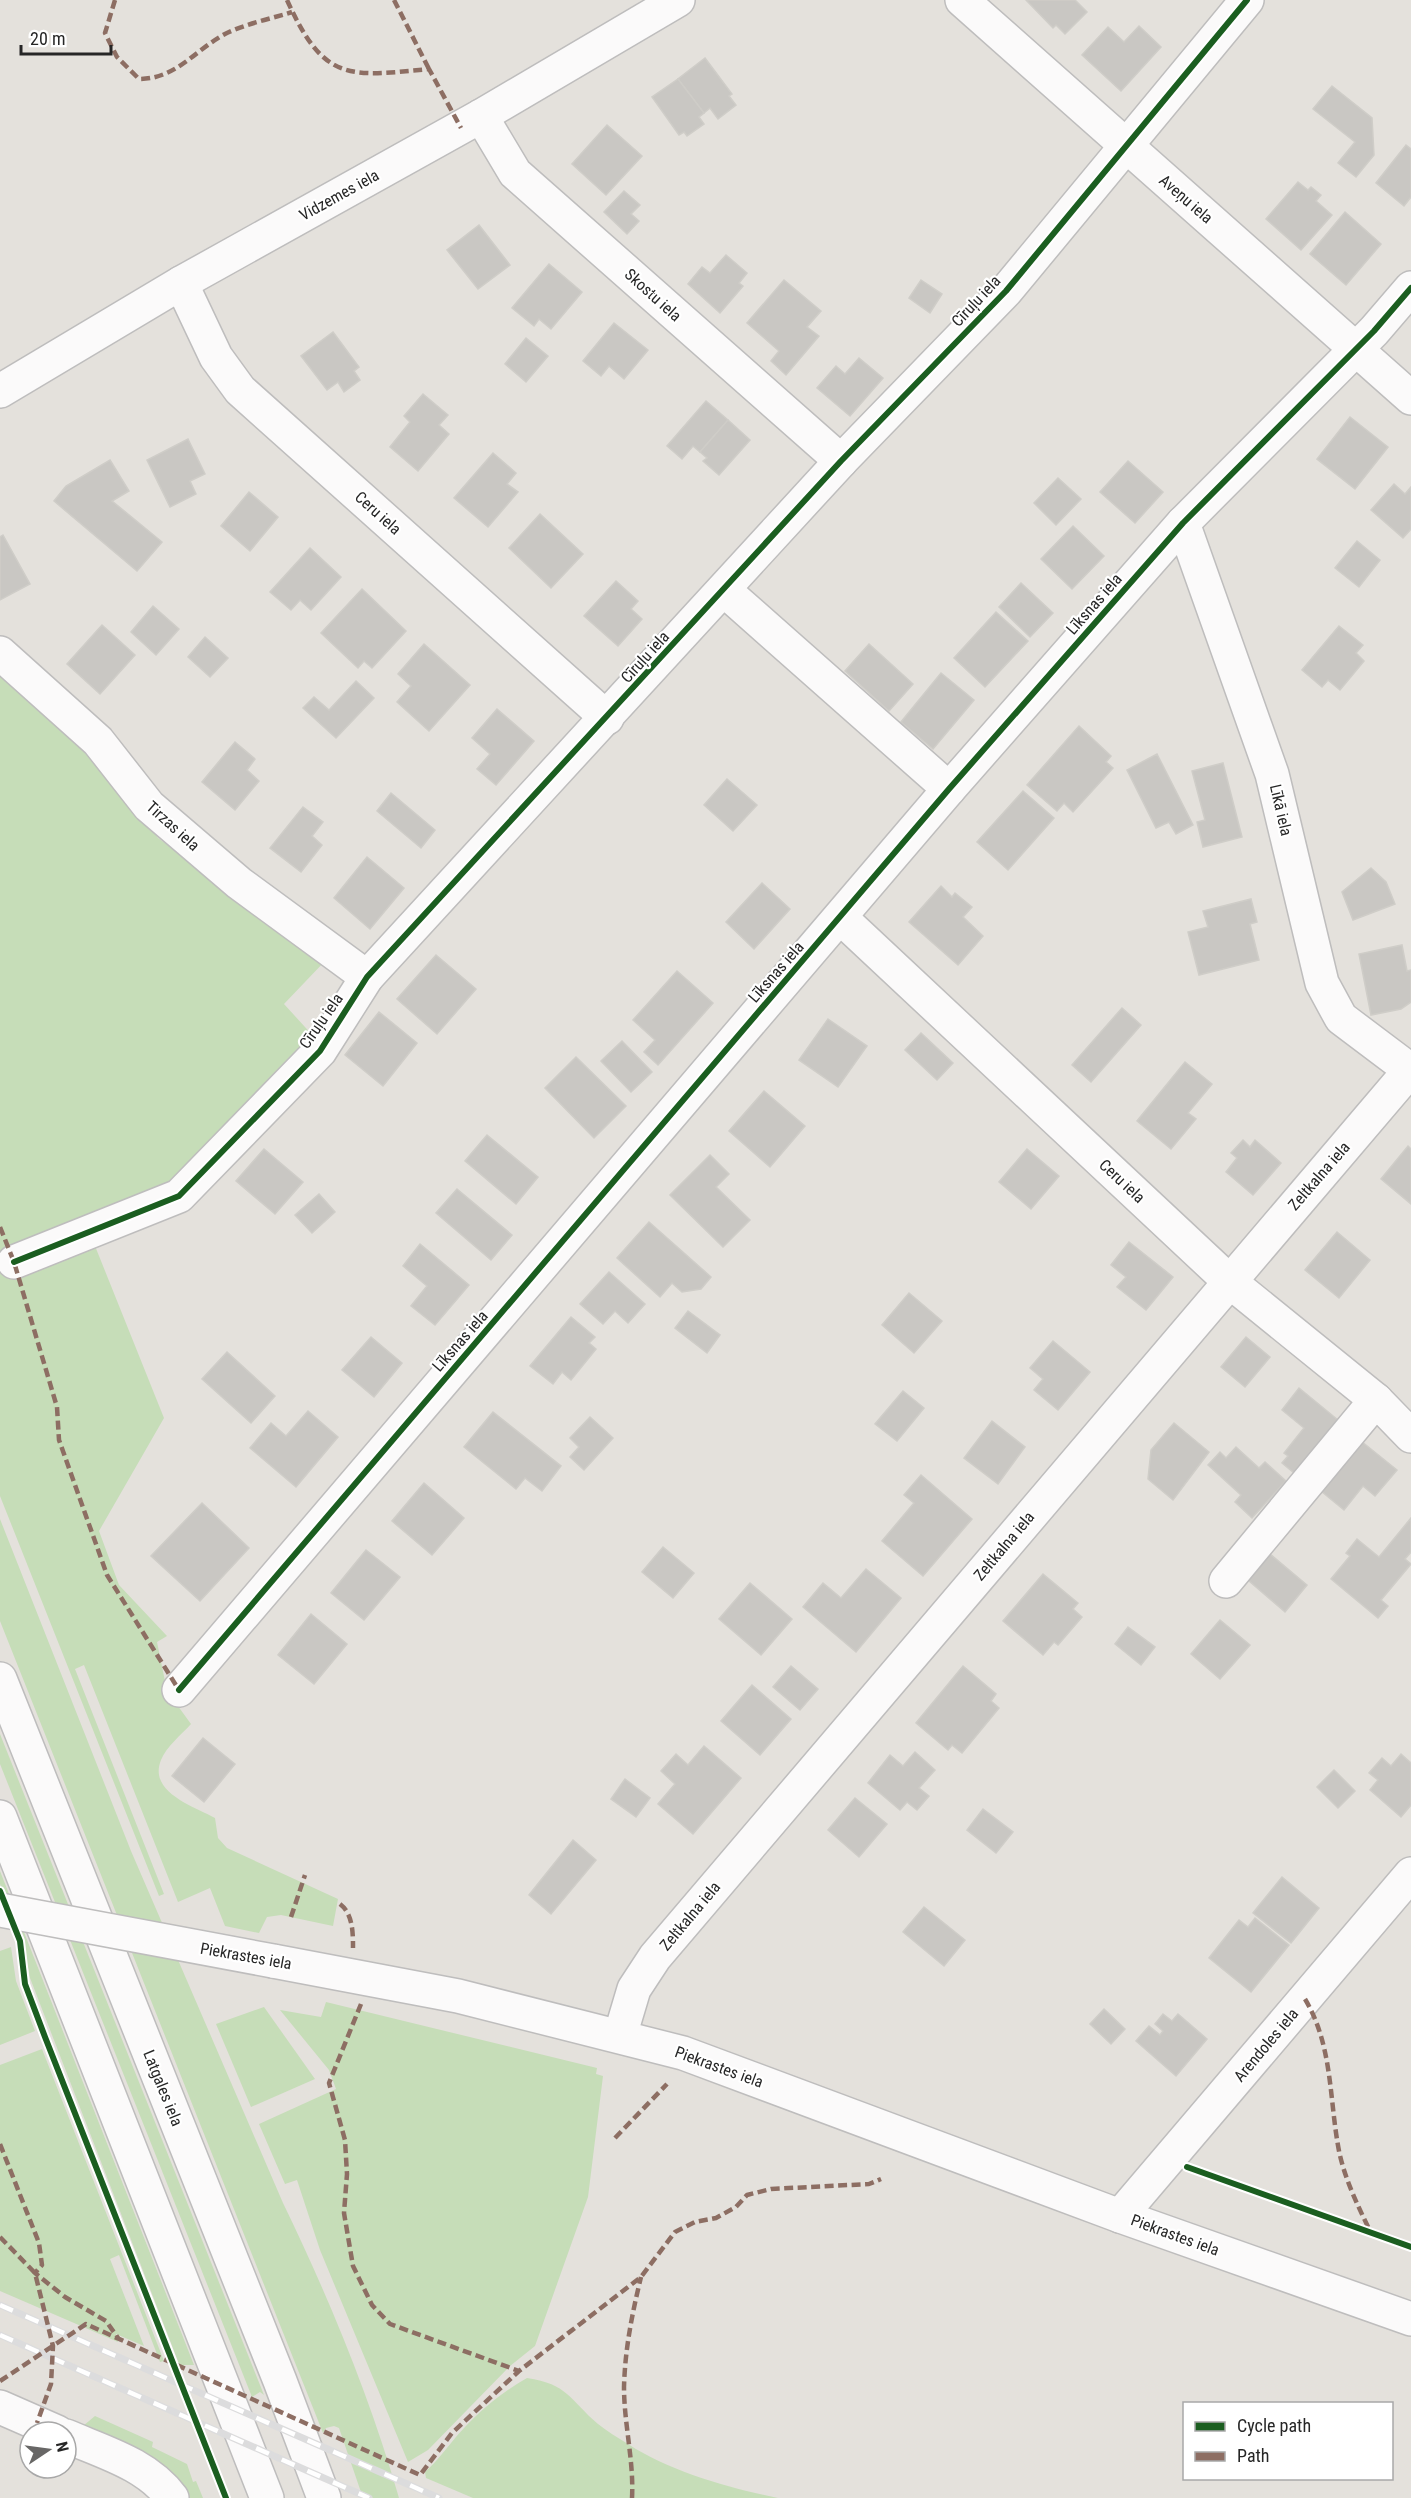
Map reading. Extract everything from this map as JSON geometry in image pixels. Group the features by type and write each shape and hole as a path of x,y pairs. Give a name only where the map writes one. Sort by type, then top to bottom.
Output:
{"street":[{"name":"Vidzemes iela","path":"0,391 181,283 481,116 678,0"},
{"name":"Aveņu iela","path":"962,0 1411,398"},
{"name":"Cīruļu iela","path":"14,1262 179,1196 320,1051 367,977 841,461 1006,291 1125,144 1247,0"},
{"name":"Skostu iela","path":"481,116 515,173 841,461"},
{"name":"Ceru iela","path":"181,283 216,357 240,390 607,718"},
{"name":"Līksnas iela","path":"179,1690 949,789 1183,524 1356,349 1411,288"},
{"name":"Līkā iela","path":"1183,524 1272,774 1322,983 1341,1018 1410,1069"},
{"path":"724,590 949,789"},
{"name":"Tirzas iela","path":"0,653 98,741 149,806 239,883 367,977"},
{"name":"Ceru iela","path":"841,918 1229,1281 1376,1400 1411,1436"},
{"name":"Zeltkalna iela","path":"620,2036 634,1989 655,1957 1410,1069"},
{"path":"1226,1581 1376,1400"},
{"name":"Latgales iela","path":"0,1679 280,2381 324,2498"},
{"path":"0,1817 267,2498"},
{"name":"Arendoles iela","path":"1120,2216 1411,1874"},
{"name":"Piekrastes iela","path":"0,1910 458,1996 683,2053 1120,2216 1411,2319"},
{"path":"0,2407 30,2420"},
{"path":"78,2441 145,2470 163,2486 172,2498"}],"green space":[{"path":"0,663 94,748 158,838 326,960 284,1004 315,1038 177,1188 87,1226 164,1418 99,1531 119,1585 167,1636 157,1642 167,1691 191,1724 163,1755 159,1771 161,1781 167,1789 185,1803 215,1818 218,1838 227,1848 338,1899 333,1926 281,1915 267,1917 259,1933 225,1926 210,1888 178,1902 84,1665 75,1669 164,1894 159,1896 0,1496"},
{"path":"0,1519 131,1851 347,2348 388,2460 399,2498 363,2498 339,2428 334,2426 326,2428 323,2433 0,1621"},
{"path":"0,1734 264,2395 260,2392 252,2397 0,1764"},
{"path":"0,1871 194,2365 184,2365 181,2369 30,1978 23,1942 0,1884"},
{"path":"11,1947 16,1981 35,2031 0,2045 0,1951"},
{"path":"326,2002 597,2068 596,2074 603,2076 588,2197 535,2346 510,2366 428,2450 408,2462 320,2250 297,2180 285,2184 259,2124 336,2089 329,2070 280,2010 321,2017"},
{"path":"264,2007 315,2079 251,2107 216,2024"},
{"path":"42,2049 164,2361 160,2362 119,2255 110,2259 144,2346 116,2334 118,2342 0,2291 0,2065"},
{"path":"527,2378 551,2384 560,2389 598,2424 663,2463 720,2484 778,2498 473,2498 426,2478 425,2472 472,2420 502,2394"},
{"path":"95,2416 153,2442 152,2447 187,2464 193,2482 196,2481 203,2498 184,2498 83,2426"}],"building":[{"path":"1026,0 1075,0 1087,12 1065,34 1056,25 1053,28"},
{"path":"1139,26 1161,47 1121,91 1082,55 1108,27 1124,42"},
{"path":"705,58 732,94 729,96 736,105 718,119 710,108 704,113 678,79"},
{"path":"678,79 704,113 699,117 704,124 687,136 684,132 679,135 652,97"},
{"path":"1332,86 1372,118 1374,155 1356,177 1338,163 1355,142 1313,109"},
{"path":"607,125 642,156 606,195 572,164"},
{"path":"1406,145 1411,149 1411,197 1404,206 1376,183"},
{"path":"1298,182 1308,190 1311,187 1321,195 1316,201 1332,215 1301,250 1266,219"},
{"path":"624,191 640,205 631,214 639,221 627,234 604,212"},
{"path":"1345,212 1381,244 1346,285 1310,254"},
{"path":"479,225 510,265 478,289 447,250"},
{"path":"726,255 747,273 739,283 743,286 720,313 688,284 702,267 710,273"},
{"path":"549,264 582,292 551,329 539,319 534,326 512,308"},
{"path":"784,280 821,311 807,327 819,336 786,375 771,361 779,351 747,323"},
{"path":"921,280 942,294 930,313 909,298"},
{"path":"614,323 648,350 624,379 609,366 601,376 583,361"},
{"path":"333,332 359,367 354,371 360,380 344,392 338,382 327,390 301,356"},
{"path":"526,338 548,356 526,382 505,364"},
{"path":"859,358 883,378 850,416 817,388 836,366 845,374"},
{"path":"423,394 448,415 439,425 449,434 418,471 390,447 410,422 404,416"},
{"path":"706,401 728,420 700,452 693,446 682,459 667,446"},
{"path":"1350,417 1388,447 1355,489 1317,459"},
{"path":"728,420 750,440 719,475 703,461 707,458 700,452"},
{"path":"188,439 205,474 190,481 196,494 170,507 147,460"},
{"path":"493,453 516,473 507,484 518,492 488,527 454,498"},
{"path":"110,460 129,491 112,501 162,542 137,571 54,501 66,486"},
{"path":"1128,461 1163,492 1135,523 1100,492"},
{"path":"1058,478 1081,499 1056,525 1034,503"},
{"path":"1394,484 1405,494 1411,487 1411,529 1403,538 1371,510"},
{"path":"249,492 278,517 250,551 221,526"},
{"path":"540,514 583,554 551,588 509,548"},
{"path":"1073,526 1104,556 1072,589 1041,559"},
{"path":"3,535 30,584 0,600 0,537"},
{"path":"1357,541 1380,560 1359,587 1335,568"},
{"path":"310,548 341,577 311,610 300,600 291,610 270,592"},
{"path":"616,581 638,601 631,609 642,619 618,646 584,616"},
{"path":"1021,583 1053,613 1030,637 999,607"},
{"path":"362,589 406,631 372,668 364,661 358,668 321,633"},
{"path":"153,606 179,629 156,655 131,632"},
{"path":"996,612 1028,641 985,687 954,658"},
{"path":"102,625 135,655 100,694 67,664"},
{"path":"1339,626 1363,645 1356,653 1364,661 1340,690 1328,680 1322,687 1302,670"},
{"path":"205,637 228,658 210,677 188,657"},
{"path":"424,644 470,685 429,731 397,702 411,686 398,674"},
{"path":"869,644 913,684 889,711 845,671"},
{"path":"941,673 974,700 933,749 901,722"},
{"path":"356,681 374,698 336,738 303,708 314,697 329,710"},
{"path":"497,709 534,741 496,785 477,769 490,754 472,738"},
{"path":"1079,726 1111,756 1106,762 1113,768 1073,812 1064,803 1057,811 1027,785"},
{"path":"235,742 255,759 247,770 259,781 235,810 202,782"},
{"path":"1157,754 1193,825 1176,834 1169,822 1156,828 1127,770"},
{"path":"1223,763 1242,837 1203,847 1197,822 1205,820 1192,771"},
{"path":"727,779 757,805 733,831 704,805"},
{"path":"1023,791 1054,818 1008,870 977,842"},
{"path":"391,793 435,830 421,848 377,811"},
{"path":"303,807 323,822 312,836 322,845 301,872 270,848"},
{"path":"367,857 404,888 370,929 334,898"},
{"path":"1371,868 1386,882 1395,904 1353,920 1342,892"},
{"path":"762,883 790,909 754,949 726,922"},
{"path":"941,886 952,897 955,893 972,907 963,917 983,936 958,965 909,922"},
{"path":"1251,899 1257,922 1250,924 1259,960 1199,975 1188,932 1208,927 1203,911"},
{"path":"1402,945 1407,971 1411,970 1411,1002 1401,1009 1371,1015 1359,954"},
{"path":"436,955 476,989 437,1034 397,999"},
{"path":"677,971 713,1003 658,1065 644,1052 655,1040 633,1020"},
{"path":"1122,1008 1141,1025 1091,1082 1072,1065"},
{"path":"379,1012 417,1043 383,1086 345,1055"},
{"path":"828,1019 867,1046 838,1087 799,1060"},
{"path":"921,1033 953,1063 937,1080 905,1050"},
{"path":"622,1041 652,1072 631,1092 601,1061"},
{"path":"576,1057 626,1106 594,1138 545,1088"},
{"path":"1185,1062 1212,1084 1188,1113 1196,1119 1171,1149 1137,1121"},
{"path":"764,1091 805,1126 770,1167 729,1131"},
{"path":"487,1135 538,1177 516,1204 465,1161"},
{"path":"1243,1140 1250,1147 1255,1140 1281,1163 1253,1195 1226,1172 1237,1158 1231,1153"},
{"path":"1408,1146 1411,1149 1411,1204 1381,1179"},
{"path":"264,1149 303,1182 275,1214 236,1181"},
{"path":"1027,1149 1059,1176 1031,1209 999,1182"},
{"path":"710,1155 729,1174 716,1187 750,1220 723,1247 670,1195"},
{"path":"457,1189 512,1235 491,1260 436,1213"},
{"path":"319,1194 335,1212 312,1233 295,1215"},
{"path":"649,1222 711,1277 701,1289 682,1292 672,1283 660,1297 617,1258"},
{"path":"1337,1232 1370,1260 1339,1298 1305,1270"},
{"path":"1129,1242 1173,1277 1146,1310 1117,1287 1126,1277 1111,1265"},
{"path":"420,1244 469,1285 435,1325 411,1306 427,1286 403,1266"},
{"path":"609,1272 645,1304 628,1323 615,1311 603,1324 580,1304"},
{"path":"909,1293 942,1321 914,1353 882,1325"},
{"path":"688,1311 720,1335 707,1353 675,1328"},
{"path":"571,1317 595,1337 589,1343 596,1349 571,1380 562,1372 553,1384 530,1366"},
{"path":"371,1337 402,1363 374,1397 342,1370"},
{"path":"1246,1337 1270,1357 1245,1387 1221,1367"},
{"path":"1053,1341 1090,1372 1058,1410 1034,1390 1043,1379 1030,1368"},
{"path":"227,1352 275,1396 251,1423 202,1379"},
{"path":"1299,1388 1338,1420 1294,1473 1282,1463 1288,1456 1284,1453 1304,1428 1282,1410"},
{"path":"903,1391 924,1408 897,1441 875,1424"},
{"path":"308,1411 338,1437 296,1487 250,1448 271,1423 286,1436"},
{"path":"493,1412 561,1466 542,1491 525,1478 516,1489 464,1447"},
{"path":"590,1417 613,1438 584,1470 570,1457 579,1447 570,1438"},
{"path":"992,1421 1025,1447 998,1484 964,1458"},
{"path":"1174,1423 1209,1452 1173,1500 1148,1479 1151,1450"},
{"path":"1356,1437 1397,1470 1375,1496 1363,1486 1344,1510 1316,1487"},
{"path":"1236,1447 1259,1468 1265,1462 1286,1481 1252,1518 1235,1502 1241,1495 1208,1465 1220,1452 1226,1458"},
{"path":"921,1475 972,1519 923,1576 882,1541 914,1503 904,1495"},
{"path":"424,1483 464,1518 432,1555 392,1521"},
{"path":"202,1503 249,1548 200,1601 151,1556"},
{"path":"1411,1518 1411,1552 1405,1559 1411,1564 1381,1600 1388,1606 1378,1618 1331,1579 1350,1556 1346,1553 1357,1539 1379,1557"},
{"path":"663,1547 694,1573 673,1598 642,1572"},
{"path":"1264,1549 1307,1585 1285,1612 1242,1575"},
{"path":"366,1550 400,1577 364,1620 331,1593"},
{"path":"866,1569 901,1598 856,1652 803,1607 823,1583 841,1598"},
{"path":"1043,1574 1078,1603 1073,1609 1082,1617 1058,1645 1054,1642 1043,1655 1003,1621"},
{"path":"750,1583 792,1619 761,1655 719,1619"},
{"path":"311,1614 347,1644 314,1684 278,1655"},
{"path":"1220,1620 1250,1645 1220,1679 1191,1654"},
{"path":"1128,1627 1155,1647 1141,1665 1115,1644"},
{"path":"791,1666 818,1689 800,1710 773,1687"},
{"path":"963,1666 996,1694 991,1701 999,1708 962,1753 952,1745 948,1750 916,1723"},
{"path":"752,1685 791,1719 760,1755 721,1721"},
{"path":"203,1738 235,1764 204,1802 172,1776"},
{"path":"704,1746 741,1778 693,1834 658,1804 675,1784 661,1771 676,1754 688,1765"},
{"path":"915,1752 935,1770 919,1788 929,1796 917,1810 907,1802 900,1810 868,1783 890,1755 903,1766"},
{"path":"1401,1754 1411,1763 1411,1805 1401,1817 1370,1790 1378,1780 1369,1773 1382,1758 1391,1766"},
{"path":"1334,1770 1355,1791 1338,1808 1317,1787"},
{"path":"625,1779 650,1798 636,1817 611,1799"},
{"path":"855,1798 887,1824 859,1857 828,1830"},
{"path":"983,1809 1013,1832 996,1853 967,1830"},
{"path":"573,1840 596,1860 551,1914 529,1895"},
{"path":"1282,1877 1319,1908 1291,1943 1253,1913"},
{"path":"924,1907 965,1940 944,1966 903,1932"},
{"path":"1255,1918 1289,1945 1251,1992 1209,1958 1239,1920 1248,1927"},
{"path":"1104,2009 1125,2029 1111,2044 1090,2024"},
{"path":"1163,2014 1172,2021 1178,2014 1207,2039 1176,2076 1136,2041 1149,2026 1160,2035 1163,2031 1155,2024"}],"railway":[{"path":"0,2305 439,2498"},
{"path":"0,2335 369,2498"}],"marked path":[{"path":"115,0 105,33 117,57 139,79 152,78 175,69 233,30 292,12"},
{"path":"287,0 300,27 313,46 327,60 342,68 378,73 429,69 461,128"},
{"path":"394,0 429,69"},
{"path":"0,1227 14,1262 57,1407 59,1440 107,1575 179,1690"},
{"path":"291,1917 305,1875"},
{"path":"340,1904 350,1918 353,1948"},
{"path":"1305,1999 1321,2035 1342,2162 1352,2193 1371,2233"},
{"path":"361,2004 329,2083 345,2140 347,2174 344,2213 353,2266 372,2305 390,2324 519,2371"},
{"path":"615,2138 667,2084"},
{"path":"0,2144 39,2243 42,2265 35,2273 65,2297 106,2321 118,2338"},
{"path":"0,2381 86,2324 420,2475 452,2433 519,2371 641,2277 675,2232 695,2222 716,2218 736,2207 747,2195 771,2189 869,2184 881,2179"},
{"path":"0,2237 35,2273 53,2346 51,2384 38,2420"},
{"path":"632,2498 632,2470 624,2387 630,2332 641,2277"}],"cycle path":[{"path":"14,1262 179,1196 320,1051 367,977 841,461 1006,291 1247,0"},
{"path":"179,1690 949,789 1183,523 1374,331 1411,288"},
{"path":"0,1891 20,1941 25,1984 226,2498"},
{"path":"1187,2167 1411,2247"}]}
